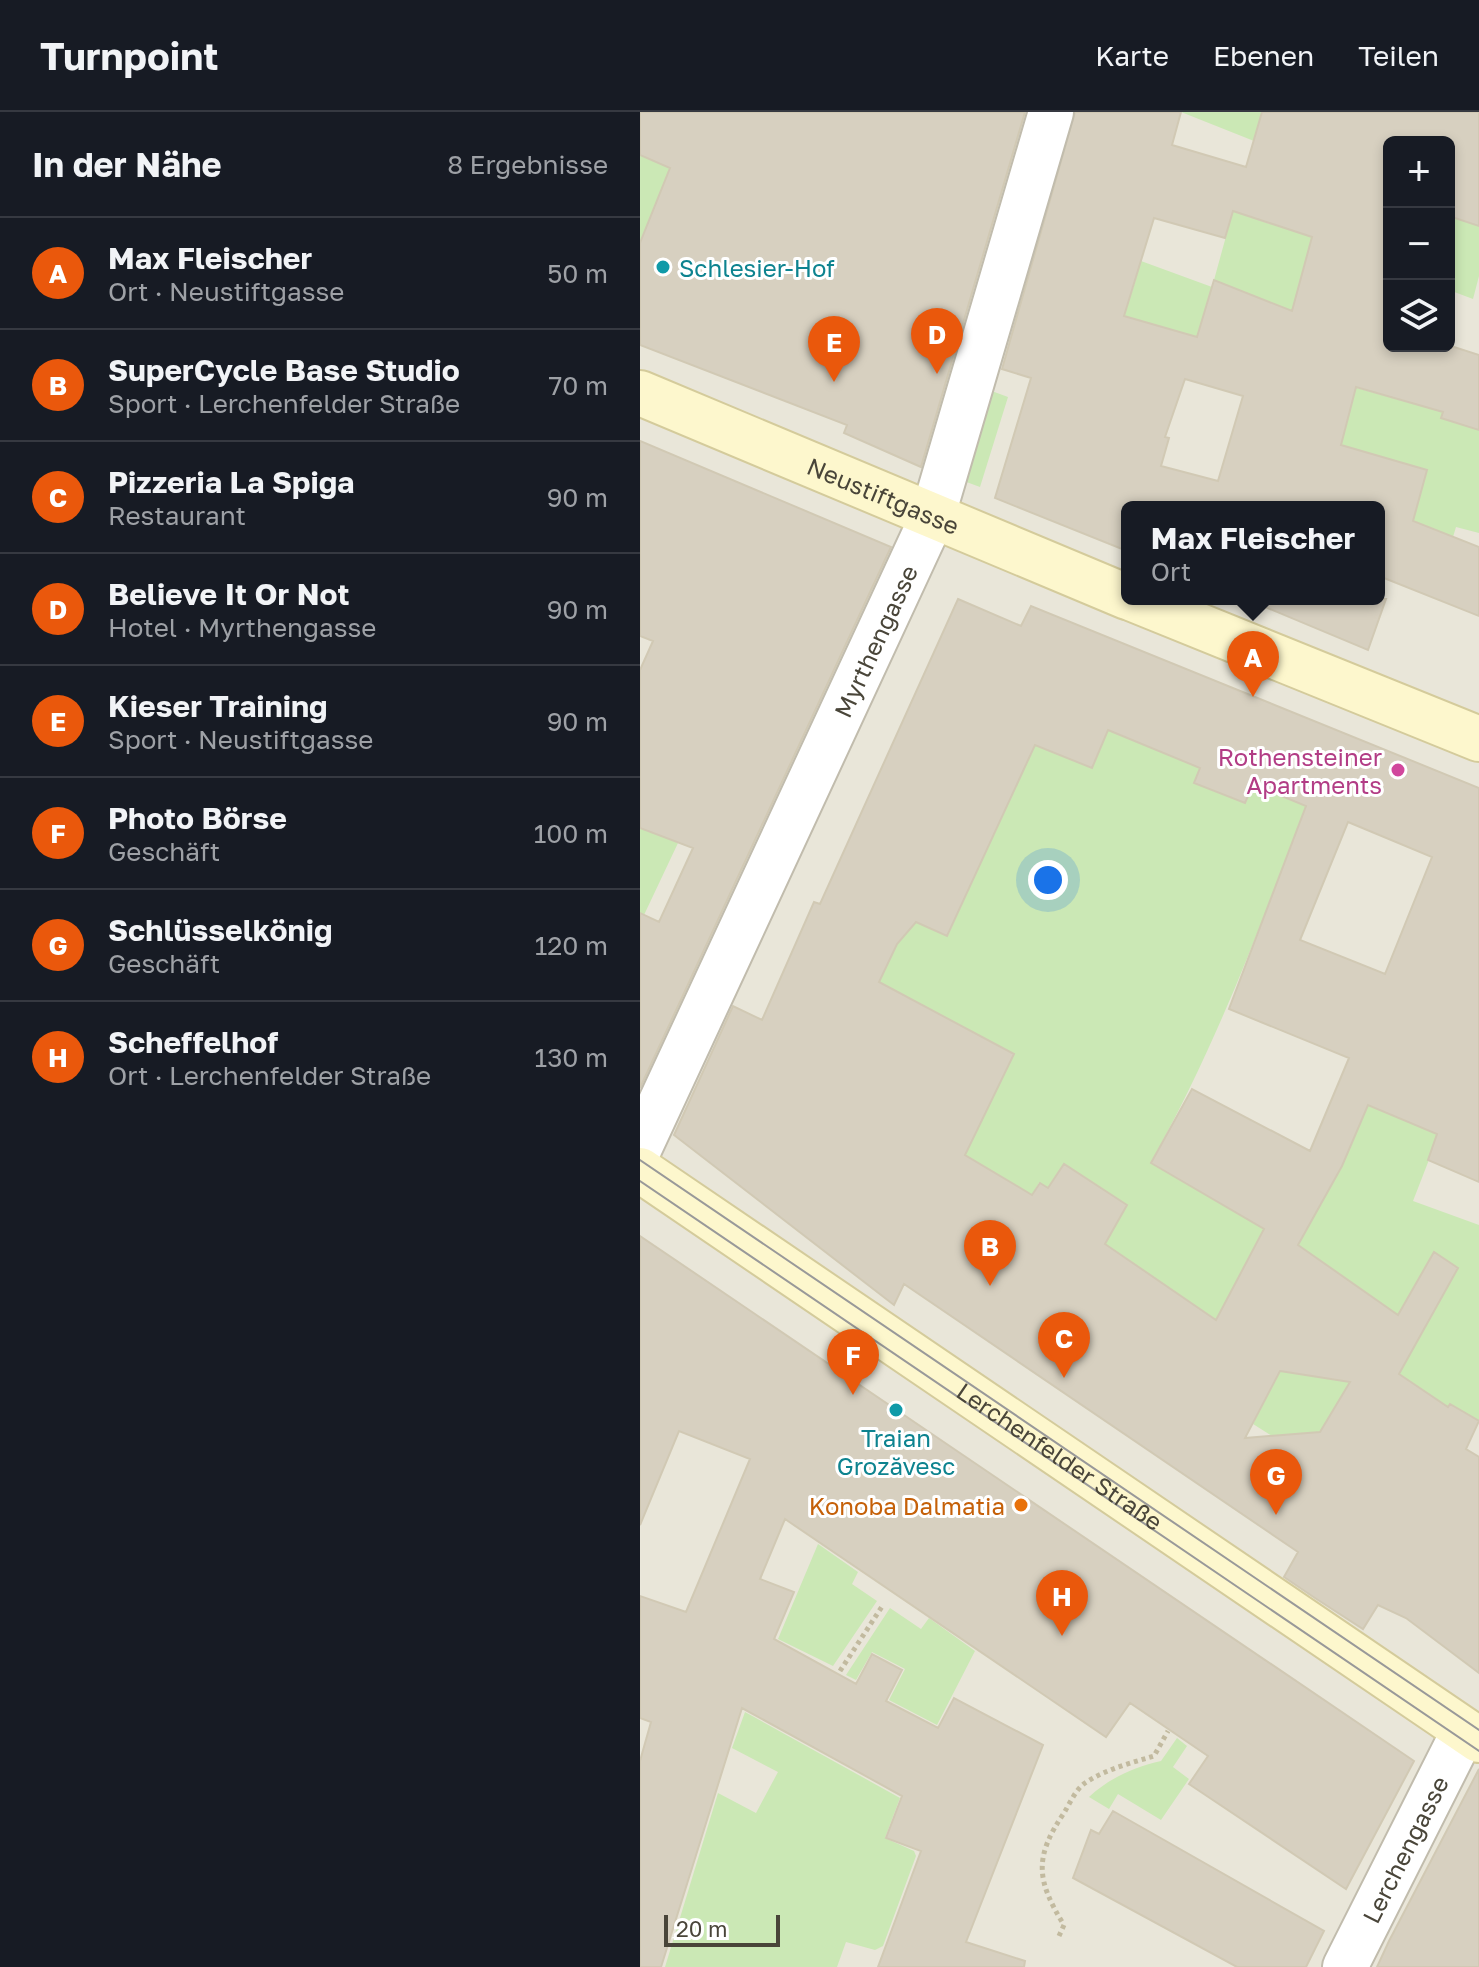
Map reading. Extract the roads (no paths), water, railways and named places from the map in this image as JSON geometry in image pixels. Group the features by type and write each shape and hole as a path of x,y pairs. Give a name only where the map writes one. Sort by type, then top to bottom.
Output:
{"main road":[{"name":"Neustiftgasse","path":"640,393 932,518 1121,595"},
{"path":"1148,605 1479,739"},
{"name":"Lerchenfelder Straße","path":"640,1170 1472,1736"}],"street":[{"name":"Myrthengasse","path":"640,1147 932,518 1051,112"},
{"name":"Lerchengasse","path":"1345,1967 1472,1736"}],"tram line":[{"path":"640,1160 1479,1730"},
{"path":"640,1181 1479,1751"}],"place":[{"name":"Schlesier-Hof","path":"663,267"},
{"name":"Believe It Or Not","path":"937,374"},
{"name":"Kieser Training","path":"834,382"},
{"name":"Max Fleischer","path":"1253,697"},
{"name":"Rothensteiner Apartments","path":"1398,770"},
{"name":"SuperCycle Base Studio","path":"990,1286"},
{"name":"Pizzeria La Spiga","path":"1064,1378"},
{"name":"Photo Börse","path":"853,1395"},
{"name":"Traian Grozăvesc","path":"896,1410"},
{"name":"Konoba Dalmatia","path":"1021,1505"},
{"name":"Schlüsselkönig","path":"1276,1515"},
{"name":"Scheffelhof","path":"1062,1636"}]}
